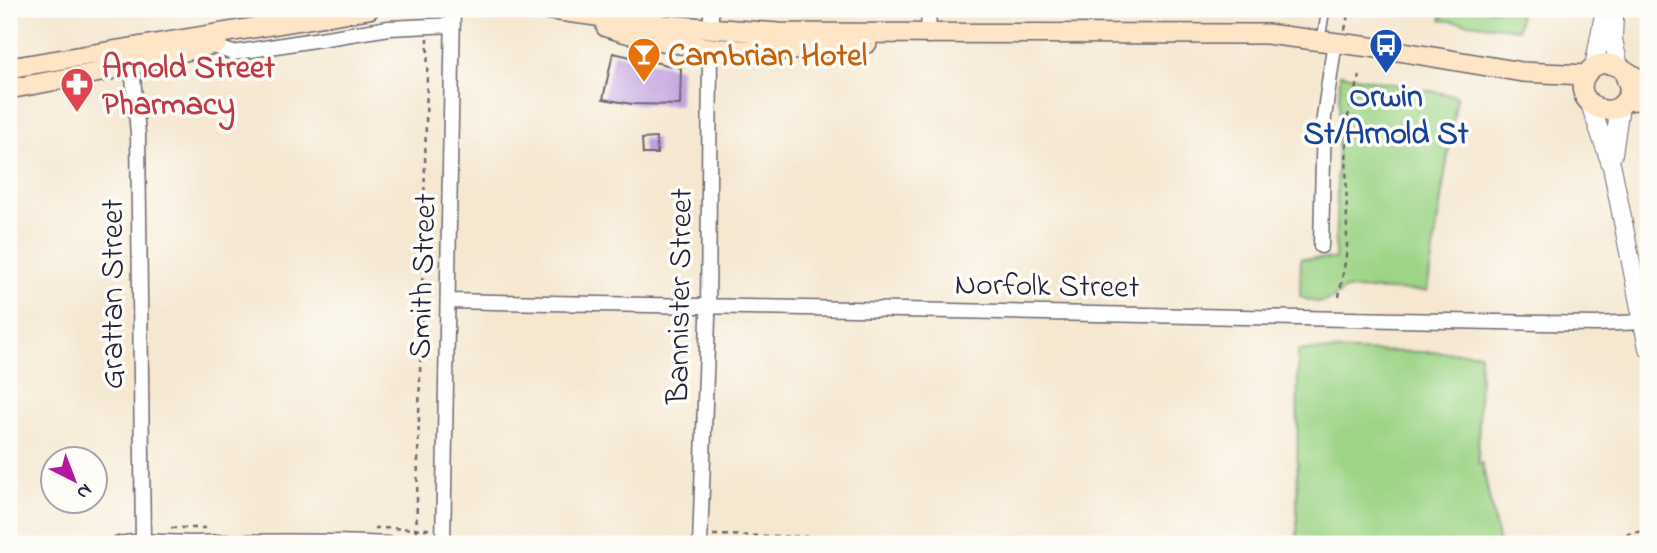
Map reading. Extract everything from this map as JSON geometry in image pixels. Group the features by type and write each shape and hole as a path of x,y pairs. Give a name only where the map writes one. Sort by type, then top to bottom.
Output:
{"main road":[{"path":"9,89 131,57 302,20 369,9"},
{"path":"552,10 711,39 1220,32 1328,41 1522,72 1590,71 1606,63 1648,84"},
{"path":"9,68 131,57 210,45 302,20"},
{"path":"1621,69 1630,89 1622,104"},
{"path":"1589,102 1583,88 1590,71"},
{"path":"1522,72 1605,110 1648,99"}],"street":[{"name":"Smith Street","path":"443,544 453,9"},
{"name":"Bannister Street","path":"705,539 712,9"},
{"path":"928,9 929,36"},
{"path":"1590,71 1605,9"},
{"path":"1615,9 1613,34 1621,69"},
{"path":"210,45 233,53 389,28 453,25"},
{"path":"1321,246 1328,41"},
{"name":"Grattan Street","path":"131,57 138,134 143,540"},
{"path":"1589,102 1612,167 1648,348"},
{"path":"1612,167 1622,104"},
{"name":"Norfolk Street","path":"449,300 1595,324 1643,322"},
{"path":"118,544 143,540 172,543 321,540 387,544"}],"lane":[{"path":"1326,9 1328,41"}],"path":[{"path":"9,40 17,9"},
{"path":"416,542 428,33"},
{"path":"1339,297 1347,250 1346,123 1360,76"},
{"path":"1577,544 1648,530"},
{"path":"705,539 1248,544"}],"green space":[{"path":"1443,9 1520,9 1518,29 1441,20"},
{"path":"1340,74 1457,96 1427,291 1345,289 1324,302 1313,302 1300,296 1301,258 1335,259"},
{"path":"1298,350 1480,353 1478,464 1482,463 1499,544 1297,543"}],"building":[{"name":"Cambrian Hotel","path":"613,53 681,68 680,105 632,104 603,99"},
{"path":"656,138 657,154 643,154 642,139"}],"place":[{"name":"Orwin St/Arnold St","path":"1386,75"},
{"name":"Cambrian Hotel","path":"644,84"},
{"name":"Arnold Street Pharmacy","path":"77,114"}]}
